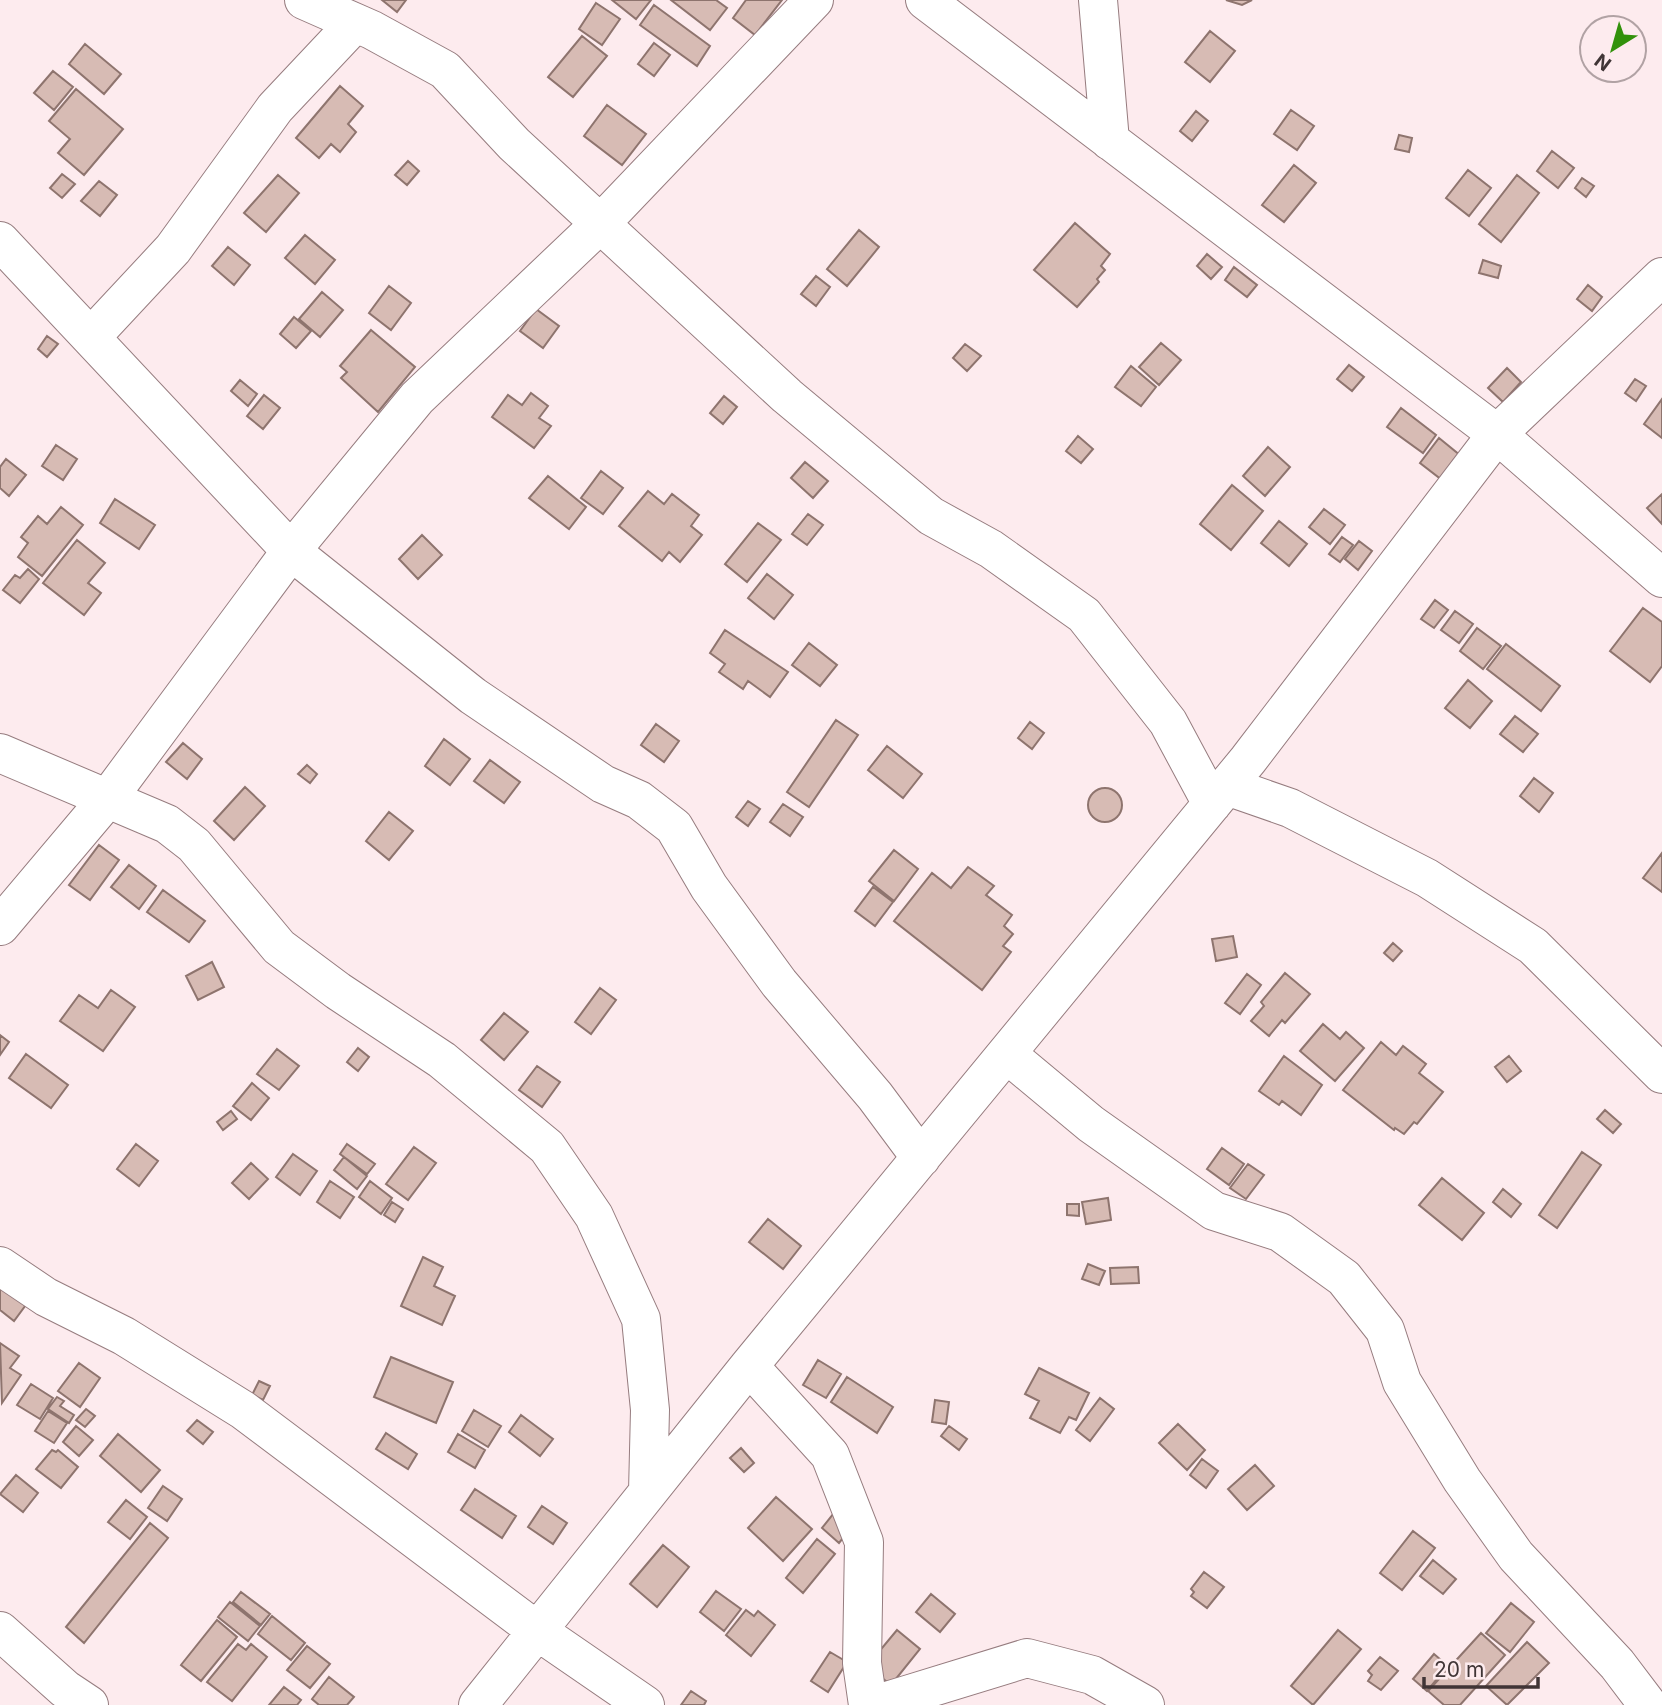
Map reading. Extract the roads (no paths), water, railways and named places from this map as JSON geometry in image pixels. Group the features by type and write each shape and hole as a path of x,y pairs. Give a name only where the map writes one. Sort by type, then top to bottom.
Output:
{"street":[{"path":"304,0 419,54 445,71 514,144 602,222 787,396 931,516 991,549 1084,615 1168,722 1220,795 1290,808 1427,878 1533,946 1662,1074"},
{"path":"0,926 108,798 291,551 417,398 602,222 814,0"},
{"path":"925,0 1497,434 1662,578"},
{"path":"1098,0 1110,141"},
{"path":"91,337 173,249 275,108 355,23"},
{"path":"0,241 291,551 472,696 603,784 639,800 674,827 709,887 779,983 875,1096 921,1158"},
{"path":"478,1705 749,1366 1220,795 1497,434 1662,277"},
{"path":"0,753 108,798 182,833 212,865 279,947 338,991 442,1060 547,1147 594,1216 641,1319 650,1410 648,1492"},
{"path":"1007,1054 1091,1124 1214,1211 1280,1232 1344,1278 1385,1330 1402,1382 1462,1480 1516,1556 1617,1664 1648,1705"},
{"path":"0,1266 46,1297 124,1336 243,1410 536,1630 645,1705"},
{"path":"749,1366 830,1455 864,1542 862,1664 868,1705"},
{"path":"0,1631 65,1689 89,1705"},
{"path":"874,1705 1027,1658 1092,1675 1145,1705"}]}
